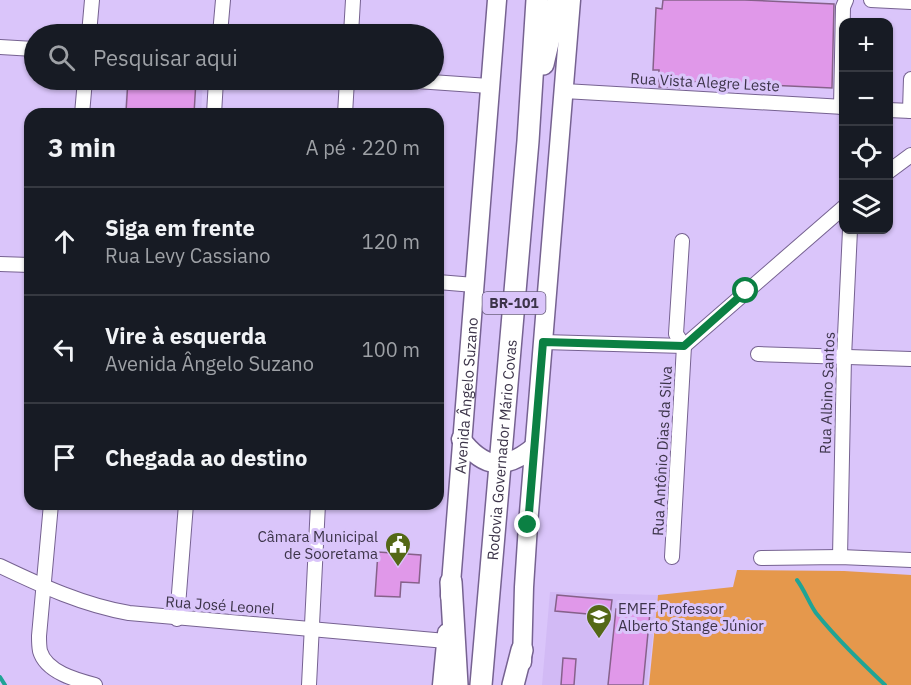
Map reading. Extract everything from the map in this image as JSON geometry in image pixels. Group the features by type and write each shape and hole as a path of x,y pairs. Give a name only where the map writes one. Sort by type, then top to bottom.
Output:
{"highway":[{"name":"Rodovia Governador Mário Covas","path":"481,685 528,141 537,0"},
{"path":"528,141 543,61 558,0"},
{"path":"452,582 457,685"},
{"path":"513,685 522,650"}],"main road":[{"name":"Avenida Ângelo Suzano","path":"442,685 497,0"},
{"path":"522,685 524,587 534,447 572,0"},
{"path":"461,439 483,460 499,465 512,462 534,447"}],"street":[{"path":"89,24 92,0"},
{"path":"221,24 223,0"},
{"path":"352,24 353,0"},
{"path":"842,72 843,7 846,0"},
{"path":"871,0 911,2"},
{"path":"0,47 24,48"},
{"path":"893,110 910,111 911,79"},
{"path":"444,83 489,86"},
{"path":"83,108 84,90"},
{"path":"214,108 215,90"},
{"path":"345,108 346,90"},
{"name":"Rua Vista Alegre Leste","path":"564,91 839,107"},
{"path":"893,168 911,155"},
{"path":"543,342 684,346 839,210"},
{"name":"Rua Albino Santos","path":"840,557 844,357 850,234"},
{"name":"Rua Antônio Dias da Silva","path":"672,557 684,346 676,334 682,241"},
{"path":"0,264 24,266"},
{"path":"444,282 474,285"},
{"path":"758,354 911,359"},
{"path":"50,510 39,636 40,652 48,664 60,672 79,681 95,685"},
{"path":"177,619 186,510"},
{"path":"309,685 318,510"},
{"path":"761,558 840,557 911,560"},
{"name":"Rua José Leonel","path":"0,566 44,587 107,610 177,619 312,628 446,641"}],"shaded area":[{"path":"126,90 202,90 201,108 125,108"},
{"path":"737,570 844,571 911,575 911,685 649,685 658,595 733,587"},
{"name":"EMEF Professor Alberto Stange Júnior","path":"550,592 658,595 647,685 542,685"}],"building":[{"path":"663,0 745,0 834,4 832,88 680,81 680,88 659,87 659,70 653,70 656,8 662,9"},
{"path":"127,90 195,90 194,108 126,108"},
{"name":"Câmara Municipal de Sooretama","path":"378,552 421,555 419,583 401,582 400,597 375,596"},
{"path":"557,595 612,600 610,616 555,611"},
{"path":"616,609 650,612 643,685 608,685"},
{"path":"563,658 576,659 574,685 561,685"}],"waterway":[{"path":"797,580 824,623 885,685"},
{"path":"0,677 5,685"}],"place":[{"name":"Câmara Municipal de Sooretama","path":"398,568"},
{"name":"EMEF Professor Alberto Stange Júnior","path":"599,640"}],"route":[{"path":"528,525 543,342 684,346 746,291"}]}
